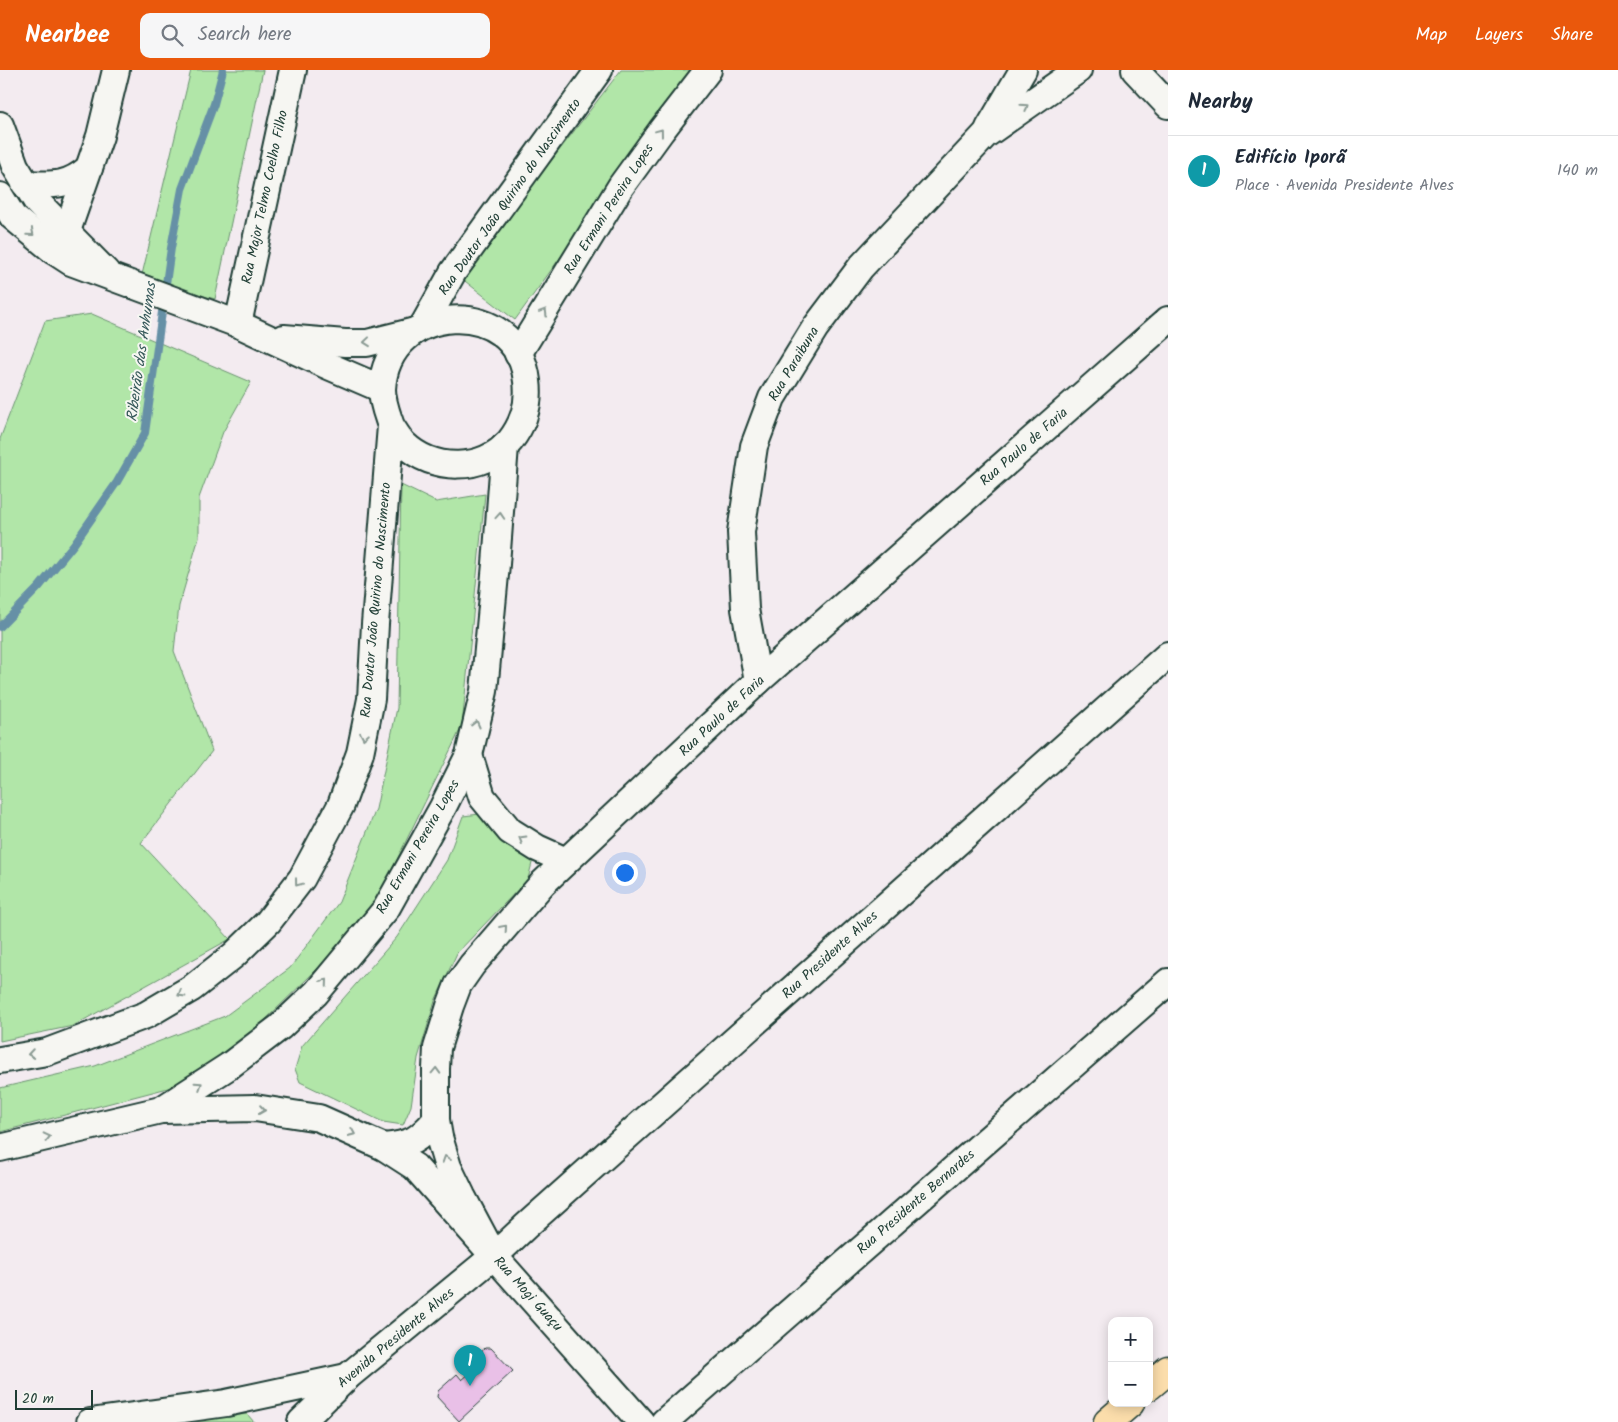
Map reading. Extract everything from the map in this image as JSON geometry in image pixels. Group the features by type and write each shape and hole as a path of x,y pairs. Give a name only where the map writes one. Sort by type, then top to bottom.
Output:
{"main road":[{"path":"1153,1383 1168,1370"},
{"path":"1108,1422 1125,1407"}],"street":[{"path":"60,241 90,168 116,70"},
{"name":"Rua Major Telmo Coelho Filho","path":"238,324 292,70"},
{"name":"Rua Doutor João Quirino do Nascimento","path":"419,328 453,272 599,70"},
{"name":"Rua Ermani Pereira Lopes","path":"518,354 621,186 708,70"},
{"name":"Rua Paraibuna","path":"985,135 1023,70"},
{"name":"Rua Paraibuna","path":"758,681 745,609 741,532 754,446 772,398 815,328 861,268 985,135 1078,70"},
{"path":"1135,70 1168,105"},
{"path":"0,125 15,166 60,241"},
{"path":"25,184 50,185 64,183 78,178 90,168"},
{"path":"0,196 12,217 60,241 118,279 238,324 382,389"},
{"path":"266,337 367,343 440,320 458,318 476,321 492,328 507,339 518,354 526,372 529,392 526,412 518,430 505,446 487,458 466,465 443,464 422,457 404,444 391,426 384,408 382,389 387,367 398,347 419,328"},
{"name":"Rua Paulo de Faria","path":"494,1256 448,1167 436,1120 438,1048 458,985 472,965 544,883 566,861 758,681 1168,320"},
{"name":"Rua Doutor João Quirino do Nascimento","path":"0,1060 46,1052 146,1015 192,988 234,955 268,922 302,878 340,805 360,753 369,708 391,426"},
{"name":"Rua Ermani Pereira Lopes","path":"0,1148 161,1110 230,1066 280,1026 316,993 386,909 444,806 469,755 484,691 505,446"},
{"name":"Rua Presidente Alves","path":"494,1256 533,1219 1168,655"},
{"path":"469,755 482,797 510,832 537,848 566,861"},
{"name":"Rua Presidente Bernardes","path":"664,1422 1168,982"},
{"path":"161,1110 255,1108 319,1118 384,1147 405,1144 422,1136 436,1120"},
{"name":"Rua Mogi Guaçu","path":"384,1147 415,1167 641,1422"},
{"name":"Avenida Presidente Alves","path":"301,1422 347,1377 494,1256"},
{"path":"90,1422 226,1403 347,1377"}],"green space":[{"path":"191,70 263,70 215,299 141,279"},
{"path":"621,70 696,70 515,320 461,278"},
{"path":"92,314 251,382 223,432 199,498 199,537 179,606 174,651 212,751 141,843 230,939 73,1026 0,1041 0,439 45,321"},
{"path":"401,485 436,502 485,494 462,726 368,919 206,1078 0,1132 0,1088 95,1066 225,1016 290,968 339,902 376,809 397,708"},
{"path":"480,814 533,859 528,879 457,953 435,1001 418,1058 411,1106 403,1125 383,1122 300,1082 295,1069 302,1046 397,937 447,860 463,816"},
{"path":"247,1414 254,1422 181,1422"}],"building":[{"path":"485,1348 491,1348 513,1371 459,1421 437,1397 438,1391 457,1374 462,1380 479,1365 473,1359"}],"waterway":[{"name":"Ribeirão das Anhumas","path":"0,627 39,587 74,544 117,482 145,433 171,248 182,189 214,104 223,70"}],"place":[{"name":"Edifício Iporã","path":"470,1386"}]}
